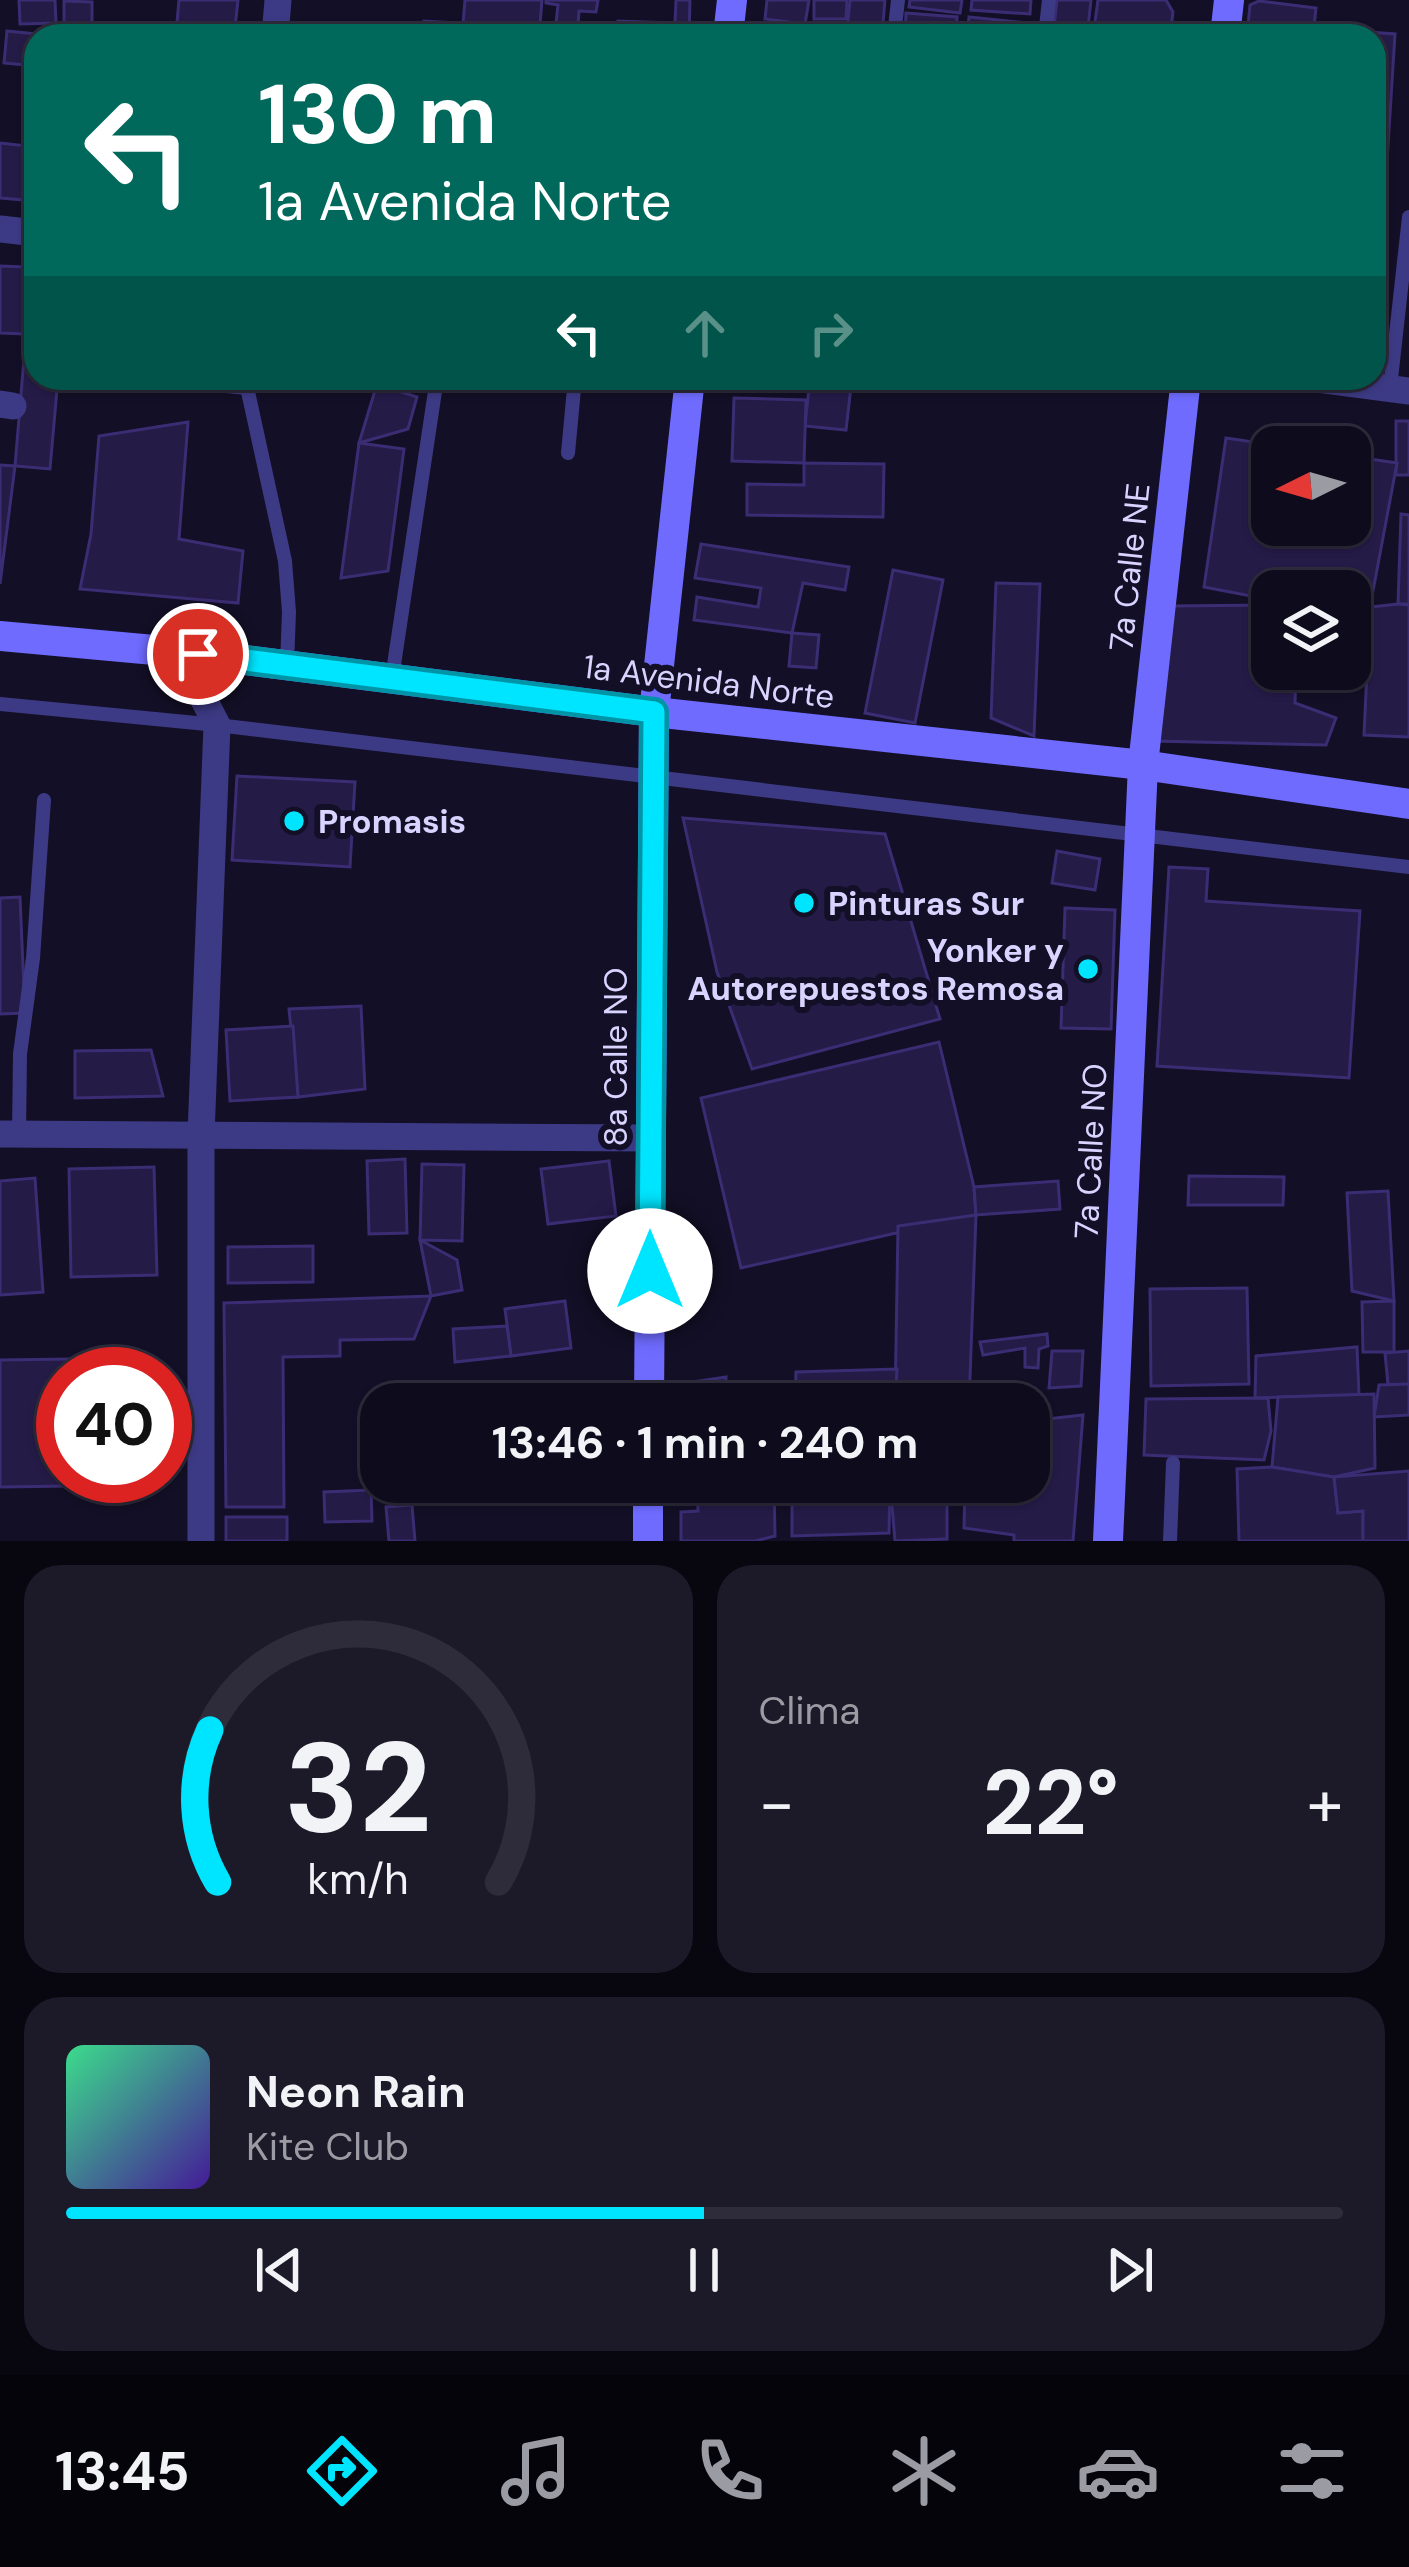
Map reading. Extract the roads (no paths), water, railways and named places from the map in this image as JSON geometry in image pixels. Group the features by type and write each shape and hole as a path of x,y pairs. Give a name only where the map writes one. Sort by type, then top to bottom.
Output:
{"street":[{"name":"8a Calle NO","path":"649,1383 654,712 689,390"},
{"name":"7a Calle NE","path":"1143,765 1185,390"},
{"name":"1a Avenida Norte","path":"0,635 1143,765 1409,804"},
{"path":"198,654 202,696 217,725 201,1135 201,1541"},
{"name":"7a Calle NO","path":"1108,1541 1143,765"},
{"path":"10,1134 650,1138"},
{"path":"648,1503 648,1541"}],"lane":[{"path":"1399,389 1409,217"},
{"path":"248,390 285,561 287,665"},
{"path":"392,679 435,390"},
{"path":"568,453 574,390"},
{"path":"0,704 217,725 1409,866"},
{"path":"10,1134 33,958 44,800"},
{"path":"1170,1541 1173,1463"}],"place":[{"name":"Promasis","path":"294,821"},
{"name":"Pinturas Sur","path":"804,903"},
{"name":"Yonker y Autorepuestos Remosa","path":"1088,969"}]}
